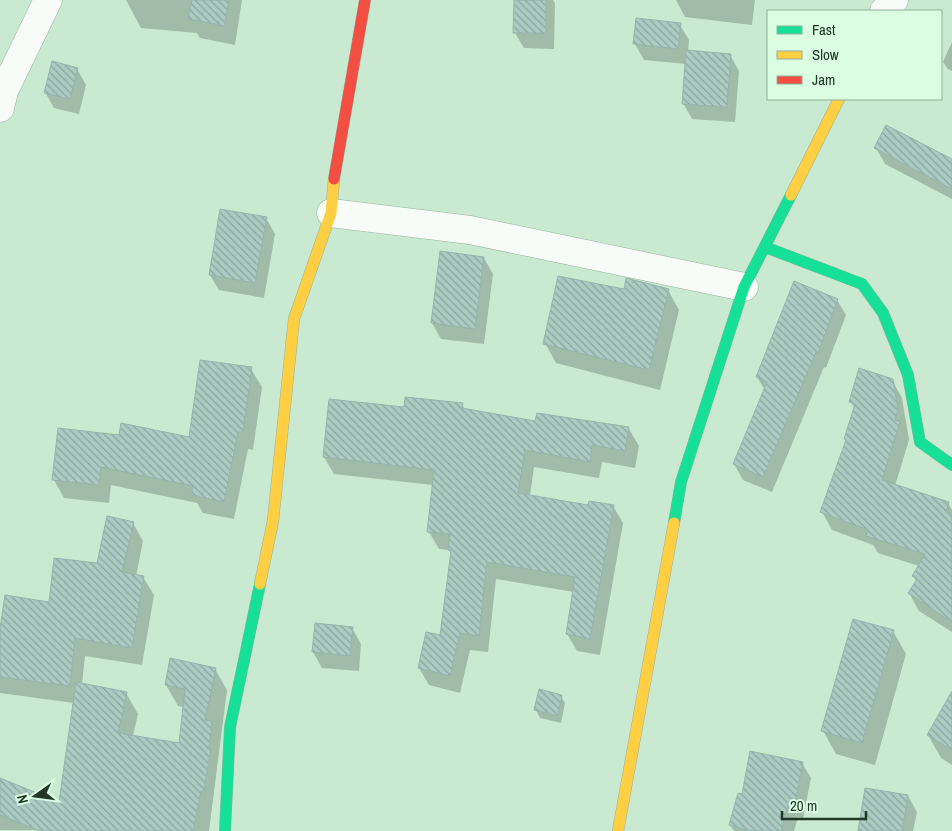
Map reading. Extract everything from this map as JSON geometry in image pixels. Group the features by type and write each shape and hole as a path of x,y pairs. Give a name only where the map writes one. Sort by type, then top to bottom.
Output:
{"street":[{"path":"0,108 4,91 48,0"},
{"path":"224,831 230,727 273,521 294,319 331,214 336,163 365,0"},
{"path":"885,10 894,0"},
{"path":"618,831 682,482 744,288 839,100"},
{"path":"331,214 470,230 744,288"},
{"path":"765,247 862,284 884,313 908,375 920,442 952,465"}],"building":[{"path":"192,0 229,0 224,26 188,19"},
{"path":"514,0 546,0 546,33 513,33"},
{"path":"636,18 681,23 678,49 633,44"},
{"path":"686,50 731,54 727,107 682,104"},
{"path":"52,61 78,68 70,99 44,93"},
{"path":"886,125 952,159 952,189 874,148"},
{"path":"220,209 267,217 255,283 209,275"},
{"path":"440,251 484,257 475,329 431,323"},
{"path":"558,276 624,289 626,278 669,289 649,370 543,344"},
{"path":"794,281 838,299 818,353 816,352 763,477 733,464 767,382 756,377"},
{"path":"200,360 252,367 243,432 238,432 224,502 191,495 193,486 101,467 99,485 52,480 58,428 119,435 121,423 189,437"},
{"path":"859,368 893,379 898,409 895,420 900,422 882,480 949,502 946,512 952,515 952,622 908,593 917,579 912,576 925,554 866,536 868,530 820,512 846,440 844,439 855,404 849,402"},
{"path":"405,397 463,403 462,408 535,421 537,413 629,427 625,451 592,445 590,462 525,450 518,493 588,505 589,501 614,505 590,639 566,634 575,577 487,562 479,636 460,633 450,676 418,668 426,632 440,635 451,551 448,550 450,534 427,532 434,470 323,457 329,399 404,407"},
{"path":"107,516 134,522 122,572 144,576 132,648 75,638 70,686 0,677 0,628 5,595 49,602 54,558 97,563"},
{"path":"853,619 894,630 862,743 821,731"},
{"path":"315,623 353,627 350,656 312,652"},
{"path":"170,658 216,668 205,720 212,721 209,748 211,748 204,791 201,791 193,831 40,831 0,815 0,778 59,802 76,682 127,692 118,733 179,743 185,689 165,685"},
{"path":"539,689 562,695 558,716 534,710"},
{"path":"952,691 952,750 927,735"},
{"path":"750,751 803,762 795,803 789,802 781,831 750,831 729,825 738,793 742,794"},
{"path":"865,788 908,795 902,831 858,831"}],"traffic: fast":[{"path":"674,523 681,482 744,287 791,195"},
{"path":"765,247 862,284 883,313 908,375 920,442 952,465"},
{"path":"225,831 230,727 260,584"}],"traffic: slow":[{"path":"791,195 838,100"},
{"path":"260,584 273,521 294,319 331,213 334,179"},
{"path":"618,831 674,523"}],"traffic: jam":[{"path":"334,179 365,0"}]}
